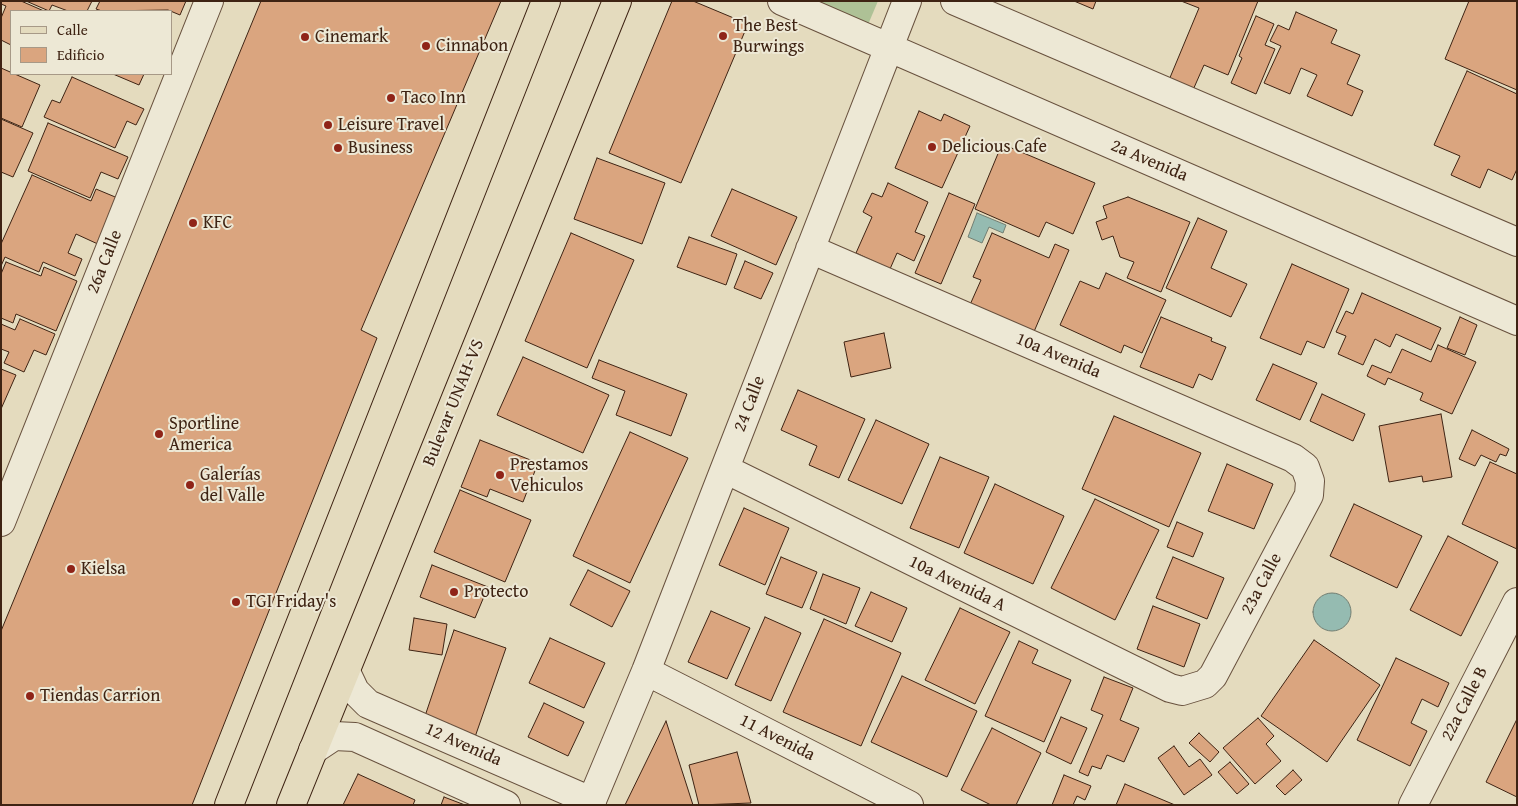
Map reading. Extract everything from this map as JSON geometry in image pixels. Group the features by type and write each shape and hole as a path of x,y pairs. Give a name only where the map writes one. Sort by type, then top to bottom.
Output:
{"main road":[{"path":"229,805 546,1"},
{"name":"Bulevar UNAH-VS","path":"291,805 617,1"}],"street":[{"name":"26a Calle","path":"1,522 209,1"},
{"name":"2a Avenida","path":"782,1 1517,321"},
{"name":"24 Calle","path":"591,804 646,671 907,1"},
{"path":"955,1 1517,242"},
{"name":"10a Avenida","path":"810,249 1293,458 1305,467"},
{"name":"23a Calle","path":"1192,690 1205,684 1213,676 1300,513 1308,495 1310,481 1305,467"},
{"name":"10a Avenida A","path":"725,470 1170,688 1192,690"},
{"name":"22a Calle B","path":"1413,805 1517,602"},
{"name":"11 Avenida","path":"646,671 909,805"},
{"name":"12 Avenida","path":"346,672 355,691 368,704 591,804"},
{"name":"12 Avenida","path":"313,750 334,736 355,737 506,805"}],"green space":[{"path":"808,1 878,1 867,27"}],"water":[{"path":"977,213 1006,225 1003,233 989,227 982,243 968,237"},
{"path":"1332,593 1345,599 1351,612 1345,625 1332,631 1319,625 1313,612 1319,599"}],"building":[{"path":"1,1 21,1 42,10 10,10 10,44 1,40 1,18 6,6 1,4"},
{"path":"26,1 92,1 88,10 65,10 52,5 50,10"},
{"path":"100,1 186,1 180,15 172,10 96,9"},
{"name":"Galerías del Valle","path":"261,1 501,1 361,330 377,338 192,805 1,805 1,631"},
{"path":"672,1 693,1 748,24 681,183 609,153"},
{"path":"1074,1 1096,1 1093,9"},
{"path":"1181,1 1258,1 1228,75 1204,65 1193,90 1169,80 1199,8"},
{"path":"1469,1 1517,1 1517,90 1445,59"},
{"path":"1296,12 1337,30 1331,43 1360,55 1347,84 1363,91 1352,116 1307,96 1317,75 1301,68 1290,94 1264,83 1281,46 1270,41 1278,25 1289,30"},
{"path":"1256,16 1274,24 1265,45 1275,49 1256,94 1231,83 1242,58 1239,56"},
{"path":"1,68 10,72 10,75 17,75 40,85 22,127 1,118"},
{"path":"1467,71 1517,94 1517,169 1512,180 1488,169 1480,188 1451,175 1460,156 1434,145"},
{"path":"115,75 144,75 139,85"},
{"path":"72,77 144,109 136,125 127,121 115,148 44,117 52,100 60,103"},
{"name":"Delicious Cafe","path":"919,111 941,121 944,114 970,126 942,188 895,168"},
{"path":"1,119 33,133 13,177 1,172"},
{"path":"48,123 128,157 118,179 101,172 90,198 28,171"},
{"path":"1002,144 1095,183 1073,234 1046,222 1039,237 975,209"},
{"path":"597,158 665,183 642,244 574,219"},
{"path":"32,175 91,201 96,189 120,199 100,245 76,234 68,253 82,259 75,276 43,262 39,272 5,257 1,266 1,244"},
{"path":"888,183 928,202 915,232 925,236 914,261 897,253 890,269 856,253 872,217 863,212 872,193 882,197"},
{"path":"732,189 797,217 776,265 711,236"},
{"path":"949,193 975,204 941,284 915,273"},
{"path":"1128,197 1190,222 1161,292 1127,278 1134,262 1120,257 1113,236 1102,240 1096,222 1107,218 1103,206"},
{"path":"1198,218 1227,231 1211,268 1247,284 1231,317 1166,288"},
{"path":"571,233 634,260 587,368 525,341"},
{"path":"992,233 1049,258 1055,244 1069,250 1033,334 969,307 981,280 973,277"},
{"path":"689,237 737,254 726,285 677,267"},
{"path":"745,261 773,273 761,299 734,288"},
{"path":"6,262 41,276 44,267 77,281 56,331 16,314 13,323 1,318 1,274"},
{"path":"1292,264 1349,289 1324,348 1307,341 1301,355 1260,338"},
{"path":"1106,273 1166,300 1142,353 1124,345 1121,353 1060,325 1080,281 1099,289"},
{"path":"1362,293 1441,328 1431,350 1396,334 1390,347 1375,339 1363,365 1338,354 1346,336 1336,332 1346,311 1353,314"},
{"path":"1161,317 1212,338 1211,341 1226,347 1212,380 1199,374 1193,388 1140,367"},
{"path":"1460,317 1477,325 1465,355 1447,348"},
{"path":"20,319 55,334 46,355 34,350 24,372 4,363 9,352 1,349 1,324 15,330"},
{"path":"884,333 891,368 851,377 844,342"},
{"path":"1438,345 1476,362 1452,414 1420,400 1423,393 1388,378 1385,385 1367,376 1372,365 1391,373 1402,349 1431,362"},
{"path":"523,357 609,395 583,453 497,415"},
{"path":"599,360 687,394 671,436 616,415 625,391 592,378"},
{"path":"1273,364 1317,383 1300,420 1256,400"},
{"path":"1,369 16,375 1,409"},
{"path":"798,390 865,419 839,478 809,465 817,446 781,430"},
{"path":"1322,394 1365,414 1353,441 1310,421"},
{"path":"1441,414 1452,477 1423,482 1422,476 1389,482 1379,426"},
{"path":"1114,416 1201,453 1169,527 1082,489"},
{"path":"876,420 929,444 902,504 848,480"},
{"path":"1472,430 1509,449 1506,456 1500,454 1496,462 1481,455 1475,466 1459,459"},
{"path":"630,432 688,458 630,583 573,556"},
{"name":"Prestamos Vehiculos","path":"480,440 538,463 523,502 490,489 487,497 461,487"},
{"path":"940,457 989,477 959,548 910,528"},
{"path":"1490,462 1517,474 1517,549 1462,524"},
{"path":"1227,464 1273,484 1254,529 1208,511"},
{"path":"995,484 1064,516 1033,584 964,553"},
{"path":"460,490 531,520 505,582 434,552"},
{"path":"1095,499 1159,530 1115,620 1051,588"},
{"path":"1354,504 1422,536 1397,588 1330,556"},
{"path":"744,508 789,528 765,585 719,565"},
{"path":"1177,522 1203,533 1193,557 1167,547"},
{"path":"1448,536 1498,562 1461,636 1410,610"},
{"path":"781,557 817,572 802,608 766,594"},
{"path":"1173,557 1224,578 1207,619 1156,598"},
{"name":"Protecto","path":"432,565 488,587 475,618 420,597"},
{"path":"588,570 630,591 612,627 570,605"},
{"path":"823,574 860,588 846,624 810,609"},
{"path":"871,592 907,608 892,642 855,626"},
{"path":"1153,606 1200,624 1184,667 1137,649"},
{"path":"960,608 1010,632 975,704 925,680"},
{"path":"711,611 750,628 727,679 688,662"},
{"path":"765,617 801,633 771,701 735,685"},
{"path":"414,618 447,624 442,655 409,650"},
{"path":"824,619 901,653 861,746 783,712"},
{"path":"454,630 506,648 475,737 424,719"},
{"path":"550,638 605,663 584,708 529,683"},
{"path":"1314,640 1380,685 1327,762 1261,716"},
{"path":"1019,641 1038,650 1032,663 1071,680 1044,742 985,716"},
{"path":"1396,658 1449,683 1438,707 1422,699 1411,723 1427,731 1410,766 1357,740"},
{"path":"902,676 977,711 947,777 871,742"},
{"path":"1104,677 1133,688 1120,720 1139,728 1124,762 1107,755 1101,769 1092,766 1088,776 1079,772 1103,715 1091,710"},
{"path":"544,703 584,722 568,756 528,737"},
{"path":"1061,717 1087,728 1071,764 1046,752"},
{"path":"1258,718 1274,736 1266,744 1281,761 1255,784 1223,748"},
{"path":"1517,719 1517,797 1486,782"},
{"path":"666,721 693,805 625,805"},
{"path":"992,728 1041,753 1016,805 991,805 961,790"},
{"path":"1199,733 1219,752 1210,762 1189,743"},
{"path":"1174,746 1189,767 1200,759 1212,775 1184,795 1158,758"},
{"path":"737,752 751,803 699,805 689,765"},
{"path":"1230,762 1249,784 1237,794 1218,772"},
{"path":"1293,770 1302,780 1285,795 1276,786"},
{"path":"358,774 415,800 413,805 343,805"},
{"path":"1064,775 1091,786 1085,800 1077,796 1073,805 1052,805"},
{"path":"1125,784 1175,805 1116,805"},
{"path":"444,797 465,805 441,805"}],"place":[{"name":"The Best Burwings","path":"723,36"},
{"name":"Cinemark","path":"305,37"},
{"name":"Cinnabon","path":"426,46"},
{"name":"Taco Inn","path":"391,98"},
{"name":"Leisure Travel","path":"328,125"},
{"name":"Delicious Cafe","path":"932,147"},
{"name":"Business","path":"338,148"},
{"name":"KFC","path":"193,223"},
{"name":"Sportline America","path":"159,434"},
{"name":"Prestamos Vehiculos","path":"500,475"},
{"name":"Galerías del Valle","path":"190,485"},
{"name":"Kielsa","path":"71,569"},
{"name":"Protecto","path":"454,592"},
{"name":"TGI Friday's","path":"236,602"},
{"name":"Tiendas Carrion","path":"30,696"}]}
